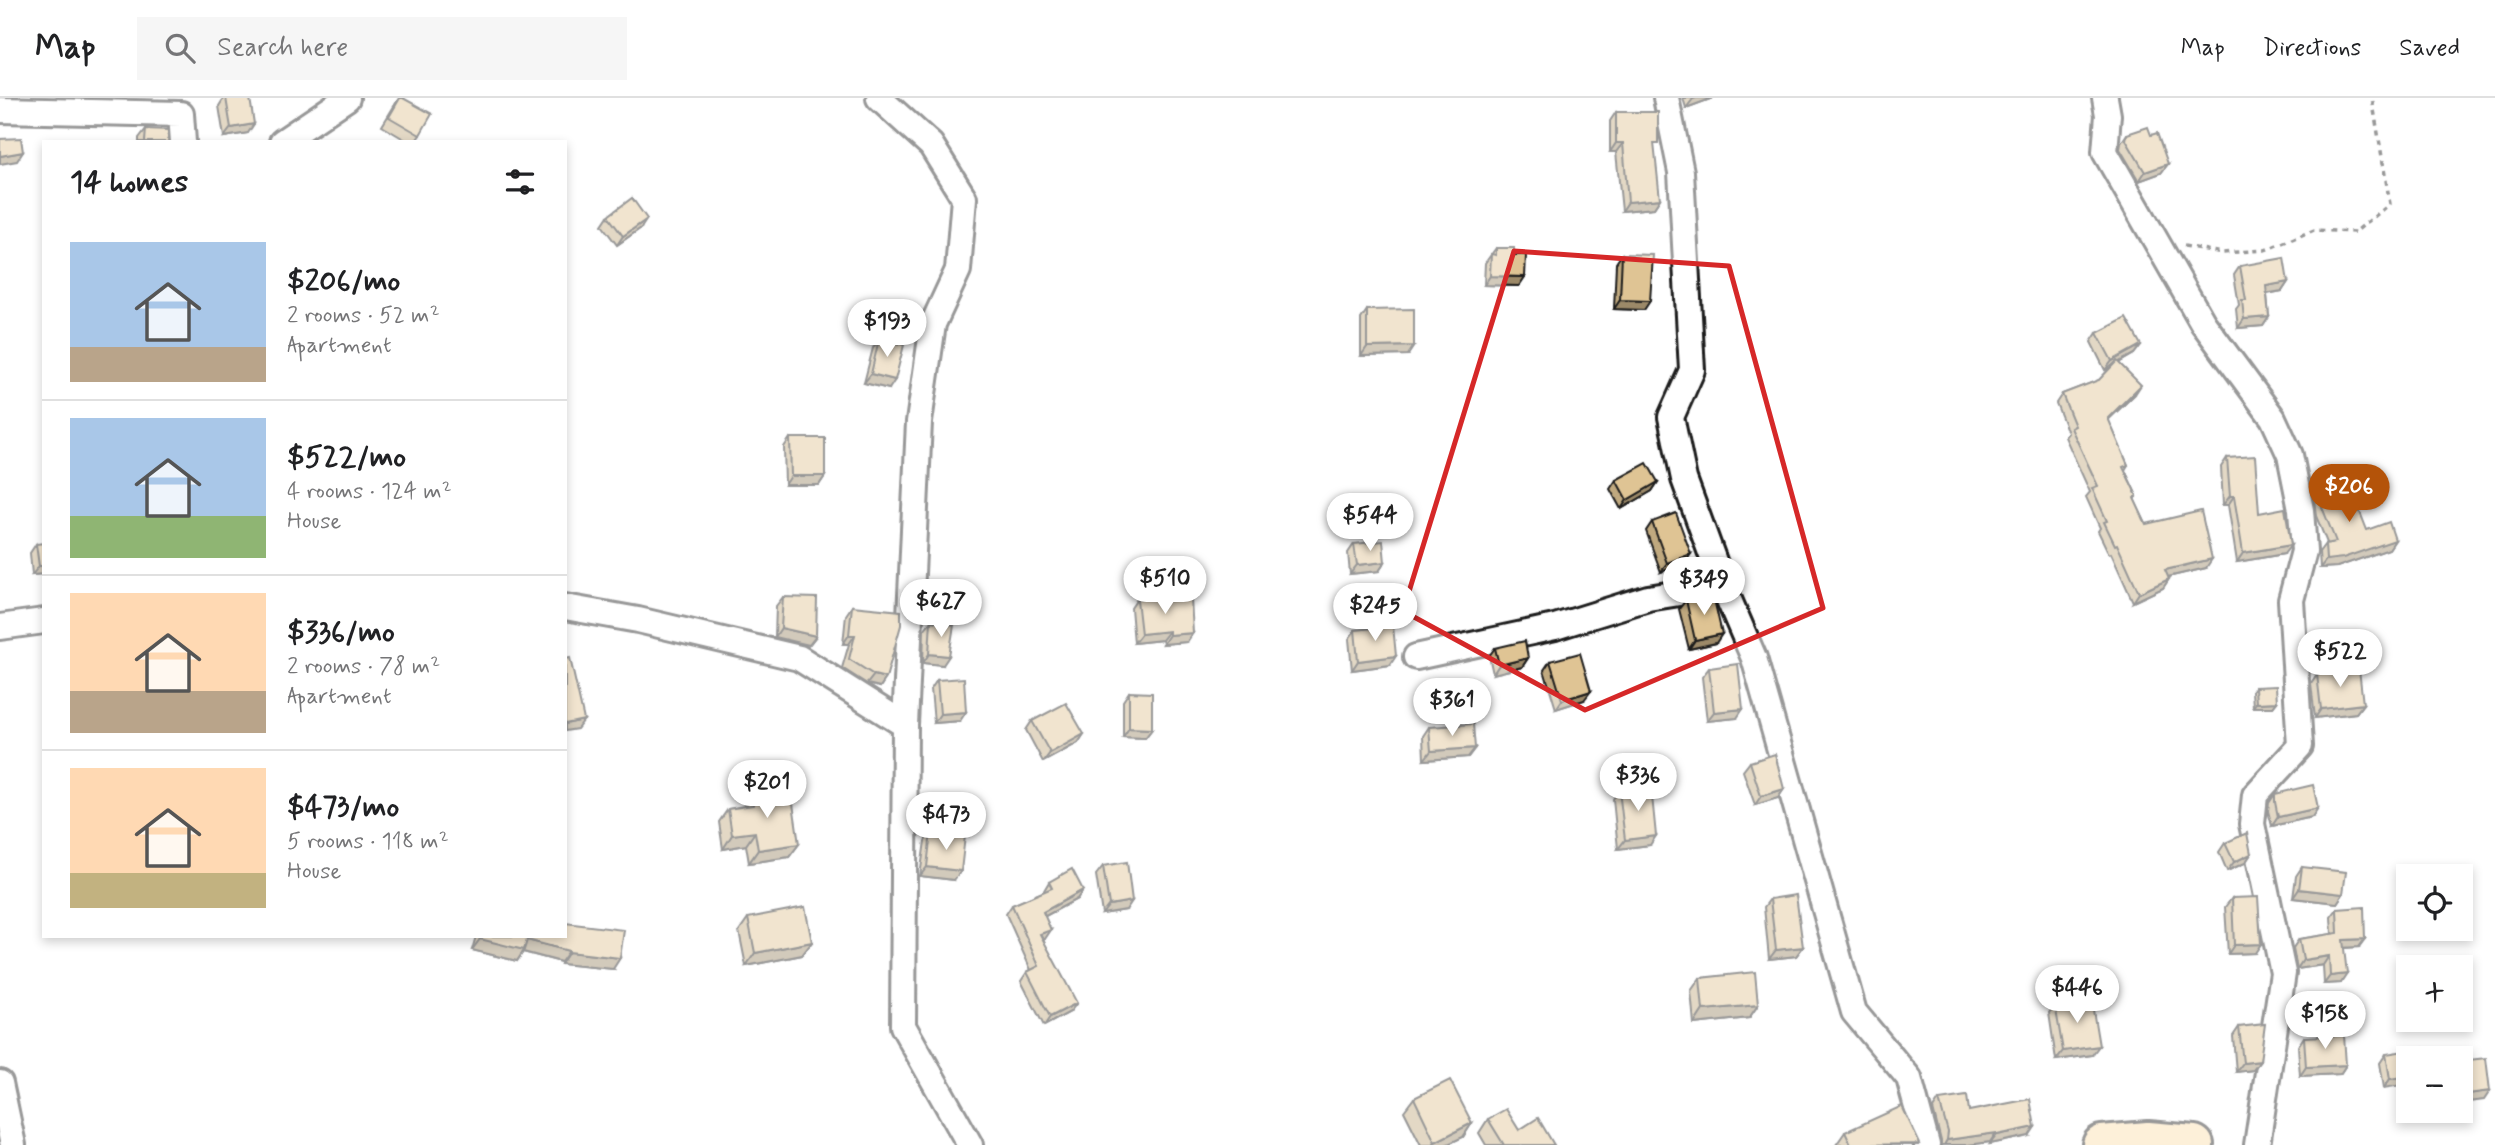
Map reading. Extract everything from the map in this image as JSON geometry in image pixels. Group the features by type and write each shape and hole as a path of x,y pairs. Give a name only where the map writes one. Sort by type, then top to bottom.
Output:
{"main road":[{"path":"2102,1145 2148,1141 2194,1145"}],"street":[{"path":"285,140 347,98"},
{"path":"879,98 931,145 964,198 958,270 933,324 919,422 905,724 903,1026 970,1145"},
{"path":"1666,98 1681,172 1692,370 1671,417 1684,480 1723,586 1755,658 1854,1012 1909,1078 1927,1145"},
{"path":"2105,98 2108,115 2105,152 2203,323 2273,418 2290,455 2301,510 2304,551 2291,600 2300,746 2255,795 2252,824 2283,974 2257,1145"},
{"path":"0,110 181,114 183,140"},
{"path":"1416,657 1555,628 1648,598 1723,586"},
{"path":"567,607 638,620 799,658 905,724"},
{"path":"0,628 42,621"},
{"path":"0,1083 13,1145"}],"path":[{"path":"2156,241 2223,253 2264,250 2314,230 2355,232 2390,204 2372,98"}],"highlighted area":[{"path":"1514,251 1729,266 1823,608 1585,710 1403,611"}],"building":[{"path":"226,98 250,98 254,124 231,128"},
{"path":"400,98 432,114 420,135 389,117"},
{"path":"1616,112 1658,112 1658,143 1654,143 1660,199 1628,202 1623,143 1616,143"},
{"path":"2148,127 2151,135 2157,133 2168,164 2145,172 2126,140 2127,134"},
{"path":"146,129 169,130 168,140 145,140"},
{"path":"21,138 23,152 0,156 0,139"},
{"path":"632,198 647,219 623,236 608,216"},
{"path":"1496,248 1514,248 1514,255 1526,255 1525,277 1490,276 1491,254 1496,255"},
{"path":"1622,254 1653,255 1650,301 1620,300"},
{"path":"2284,258 2288,282 2266,286 2269,317 2244,319 2242,300 2246,300 2240,266"},
{"path":"1414,309 1414,346 1367,347 1367,310"},
{"path":"2126,318 2141,345 2112,361 2097,333"},
{"path":"879,339 904,345 895,380 871,374"},
{"path":"2117,361 2141,385 2108,418 2128,465 2123,467 2137,496 2134,498 2146,524 2201,511 2212,559 2165,570 2169,579 2139,593 2104,522 2107,521 2092,488 2098,486 2071,428 2075,426 2062,394 2099,380"},
{"path":"790,438 825,438 825,476 791,476"},
{"path":"2255,456 2259,513 2285,508 2291,545 2243,553 2234,496 2230,496 2227,458"},
{"path":"1647,463 1658,482 1627,500 1616,480"},
{"path":"2347,479 2367,530 2389,522 2395,540 2343,558 2326,560 2325,544 2336,542 2322,507 2320,490"},
{"path":"1676,513 1691,554 1667,563 1652,522"},
{"path":"1383,541 1385,562 1357,565 1354,544"},
{"path":"42,543 42,566 39,566 36,544"},
{"path":"1713,595 1722,634 1695,640 1686,600"},
{"path":"1162,596 1163,601 1191,599 1193,633 1169,635 1169,631 1141,634 1137,599"},
{"path":"783,597 817,598 816,636 781,628"},
{"path":"852,606 901,611 901,625 886,678 874,675 849,659 855,635 849,635"},
{"path":"931,621 954,625 949,656 929,654"},
{"path":"1393,626 1396,656 1358,661 1355,630"},
{"path":"1525,641 1528,658 1499,665 1495,648"},
{"path":"1580,653 1591,691 1562,700 1550,661"},
{"path":"570,658 584,720 567,724 567,659"},
{"path":"1738,664 1743,709 1714,712 1709,668"},
{"path":"2359,669 2363,704 2321,709 2317,674"},
{"path":"964,678 966,712 940,714 937,680"},
{"path":"2276,686 2277,702 2256,703 2255,687"},
{"path":"1129,692 1152,693 1152,729 1129,728"},
{"path":"1066,703 1084,734 1050,753 1032,721"},
{"path":"1473,724 1475,748 1431,751 1429,727"},
{"path":"1775,754 1784,789 1761,796 1750,762"},
{"path":"2313,785 2318,808 2278,817 2275,794"},
{"path":"1651,786 1656,836 1625,840 1619,790"},
{"path":"791,790 799,844 758,850 755,832 732,835 728,809 753,805 752,795"},
{"path":"931,832 965,836 961,871 927,867"},
{"path":"2247,833 2251,854 2234,862 2225,843"},
{"path":"1127,862 1132,901 1109,905 1103,866"},
{"path":"2302,867 2346,872 2343,894 2299,889"},
{"path":"1072,869 1083,890 1043,912 1051,930 1040,934 1077,1003 1050,1017 1027,972 1039,966 1012,905 1052,888 1049,882"},
{"path":"1796,895 1803,947 1776,950 1770,899"},
{"path":"2258,897 2261,944 2234,945 2232,898"},
{"path":"805,907 812,942 755,953 748,918"},
{"path":"2364,907 2365,939 2343,940 2347,974 2330,976 2329,956 2303,960 2299,939 2338,933 2337,909"},
{"path":"567,923 624,930 620,958 569,952 527,940 524,950 480,939 567,938"},
{"path":"1755,972 1758,1005 1703,1010 1700,978"},
{"path":"2091,998 2099,1046 2063,1051 2055,1004"},
{"path":"2265,1024 2260,1061 2243,1063 2239,1027"},
{"path":"2344,1035 2346,1065 2306,1067 2304,1037"},
{"path":"2396,1052 2396,1078 2390,1079 2386,1054"},
{"path":"2486,1058 2490,1091 2473,1093 2473,1060"},
{"path":"1450,1080 1472,1123 1435,1142 1414,1098"},
{"path":"1967,1096 1969,1111 2030,1099 2035,1127 1997,1135 1947,1140 1948,1132 1939,1100"},
{"path":"1902,1106 1920,1144 1851,1145 1845,1132"},
{"path":"1506,1109 1519,1130 1538,1118 1554,1145 1504,1145 1488,1119"}]}
